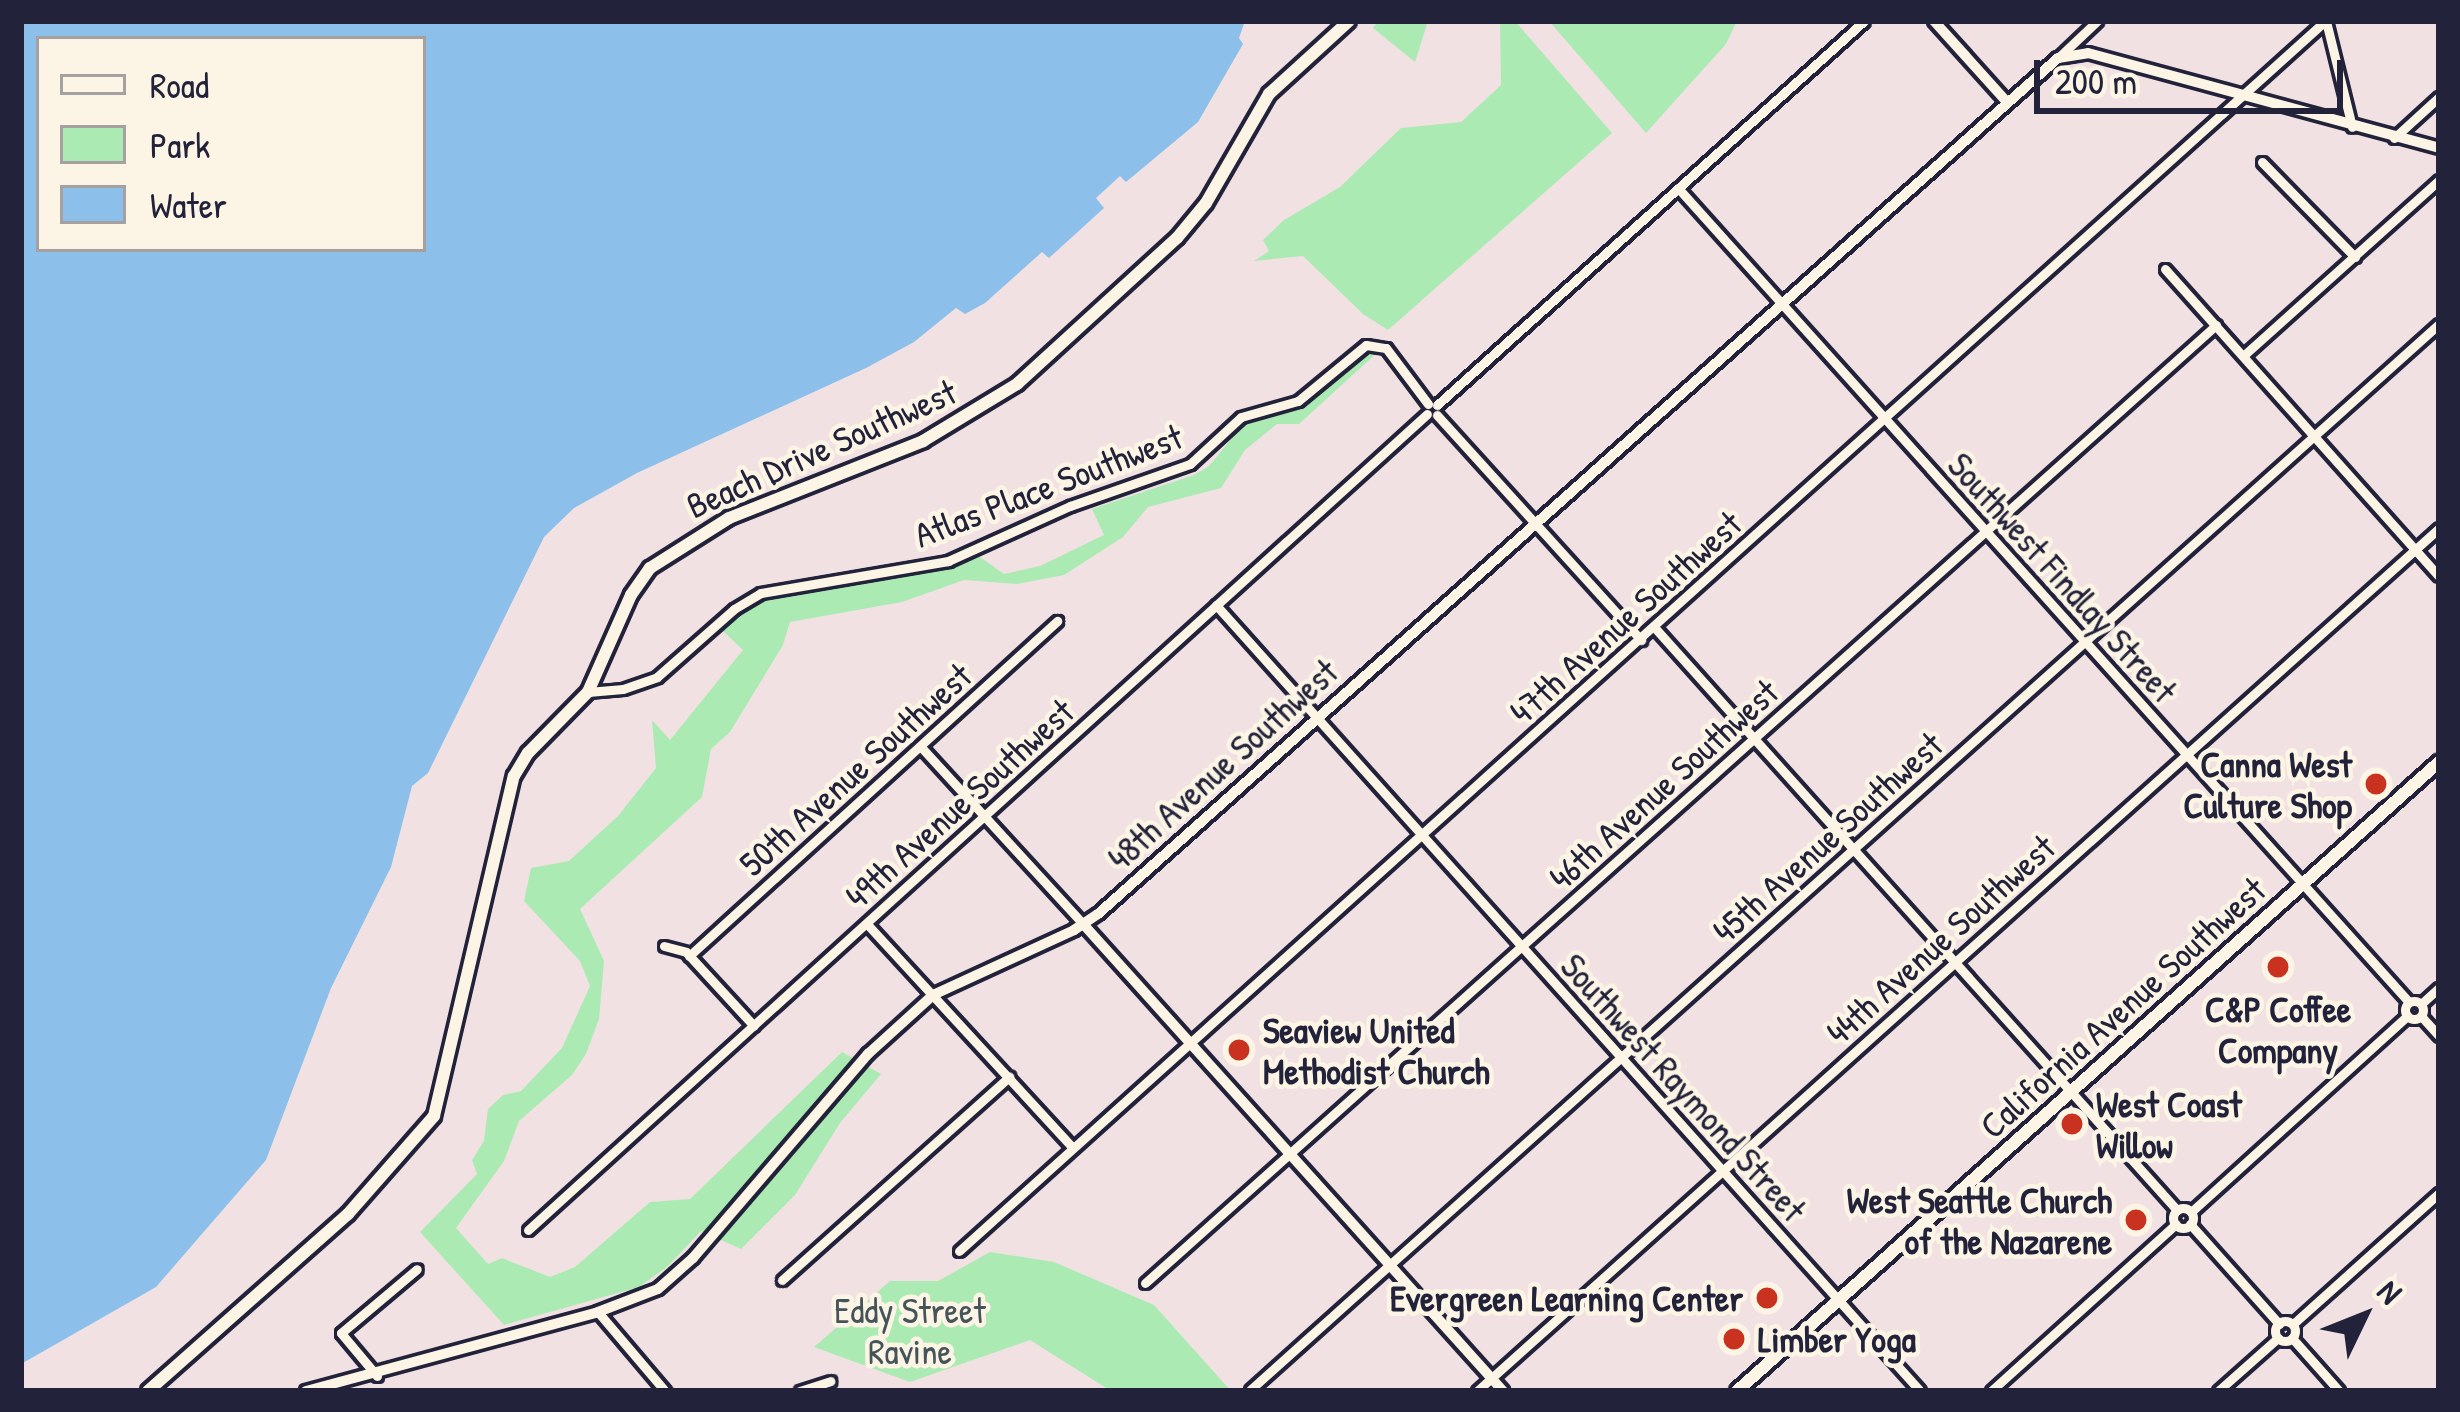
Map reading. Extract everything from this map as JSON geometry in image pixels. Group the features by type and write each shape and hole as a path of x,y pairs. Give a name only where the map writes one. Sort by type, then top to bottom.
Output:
{"main road":[{"name":"Beach Drive Southwest","path":"148,1391 348,1214 434,1116 514,776 528,753 588,692 631,595 672,550 728,518 922,441 1017,384 1177,238 1206,203 1269,94 1349,21"},
{"name":"California Avenue Southwest","path":"1738,1391 2439,762"}],"street":[{"name":"49th Avenue Southwest","path":"528,1230 1864,21"},
{"path":"1934,21 2007,102"},
{"name":"48th Avenue Southwest","path":"306,1391 377,1376 598,1312 644,1297 675,1276 859,1064 933,995 1084,925 2097,21"},
{"path":"2326,21 2352,127"},
{"name":"47th Avenue Southwest","path":"959,1251 2326,21"},
{"path":"2058,58 2088,53 2439,148"},
{"path":"2393,139 2439,97"},
{"path":"2262,161 2355,256"},
{"path":"2243,356 2439,180"},
{"name":"Southwest Findlay Street","path":"1678,188 2408,1002"},
{"path":"2165,269 2439,576"},
{"name":"45th Avenue Southwest","path":"1250,1390 2439,324"},
{"name":"46th Avenue Southwest","path":"1145,1283 2216,325"},
{"name":"Atlas Place Southwest","path":"588,692 623,689 657,677 734,610 761,593 948,561 1070,506 1190,464 1241,417 1298,400 1356,350 1378,344 1432,410"},
{"path":"1432,410 1641,640"},
{"name":"44th Avenue Southwest","path":"1477,1391 2439,528"},
{"name":"Southwest Raymond Street","path":"1216,605 1920,1391"},
{"name":"50th Avenue Southwest","path":"689,956 1057,622"},
{"path":"1655,628 2177,1210 2191,1212"},
{"path":"921,747 1503,1391"},
{"path":"868,923 1072,1147"},
{"path":"664,946 689,956 754,1025"},
{"path":"2439,988 2421,1004 2421,1016 2439,1036"},
{"path":"2407,1016 2408,1002 2421,1004"},
{"path":"2190,1225 2191,1212 2407,1016 2421,1016"},
{"path":"782,1280 1009,1077"},
{"path":"2278,1324 2293,1324 2439,1192"},
{"path":"1990,1391 2176,1224 2177,1210"},
{"path":"2176,1224 2190,1225 2278,1324 2278,1338"},
{"path":"377,1376 341,1333 417,1269"},
{"path":"598,1312 665,1391"},
{"path":"2293,1324 2292,1338 2339,1391"},
{"path":"2218,1391 2278,1338 2292,1338"},
{"path":"800,1391 830,1381"}],"green space":[{"path":"1378,21 1428,21 1415,62 1373,28"},
{"path":"1500,21 1515,21 1612,133 1388,330 1363,314 1303,256 1254,261 1269,251 1263,240 1284,220 1340,187 1401,128 1461,122 1501,85"},
{"path":"1549,21 1737,21 1726,44 1646,133"},
{"path":"1378,352 1299,424 1277,424 1245,450 1221,488 1148,507 1123,537 1064,575 1017,584 964,580 902,602 790,622 783,645 730,732 711,749 702,797 580,909 604,961 599,1019 586,1054 572,1075 519,1121 504,1161 456,1228 488,1264 502,1258 550,1277 575,1267 650,1202 690,1199 842,1052 881,1074 840,1123 795,1195 741,1249 701,1231 667,1267 639,1287 504,1325 420,1232 477,1174 472,1160 484,1141 488,1109 503,1095 521,1091 562,1048 590,986 580,961 524,901 531,868 569,861 618,816 656,768 652,720 670,740 743,650 722,630 750,607 780,595 950,568 980,557 1004,574 1040,566 1104,535 1092,509 1194,475 1209,466 1246,421 1301,408 1361,354"},
{"name":"Eddy Street Ravine","path":"990,1252 1054,1262 1154,1305 1231,1391 1111,1391 1030,1340 910,1382 814,1347 890,1281 938,1281"}],"water":[{"path":"21,21 1245,21 1239,38 1243,44 1198,122 1126,182 1120,176 1096,198 1104,208 1049,258 1042,252 985,303 965,314 956,308 914,342 866,368 637,473 574,508 544,537 428,773 412,786 391,867 331,988 266,1160 156,1287 21,1364"}],"place":[{"name":"Canna West Culture Shop","path":"2376,784"},
{"name":"C&P Coffee Company","path":"2278,967"},
{"name":"Seaview United Methodist Church","path":"1239,1050"},
{"name":"West Coast Willow","path":"2072,1124"},
{"name":"West Seattle Church of the Nazarene","path":"2136,1220"},
{"name":"Evergreen Learning Center","path":"1767,1298"},
{"name":"Limber Yoga","path":"1734,1339"}]}
